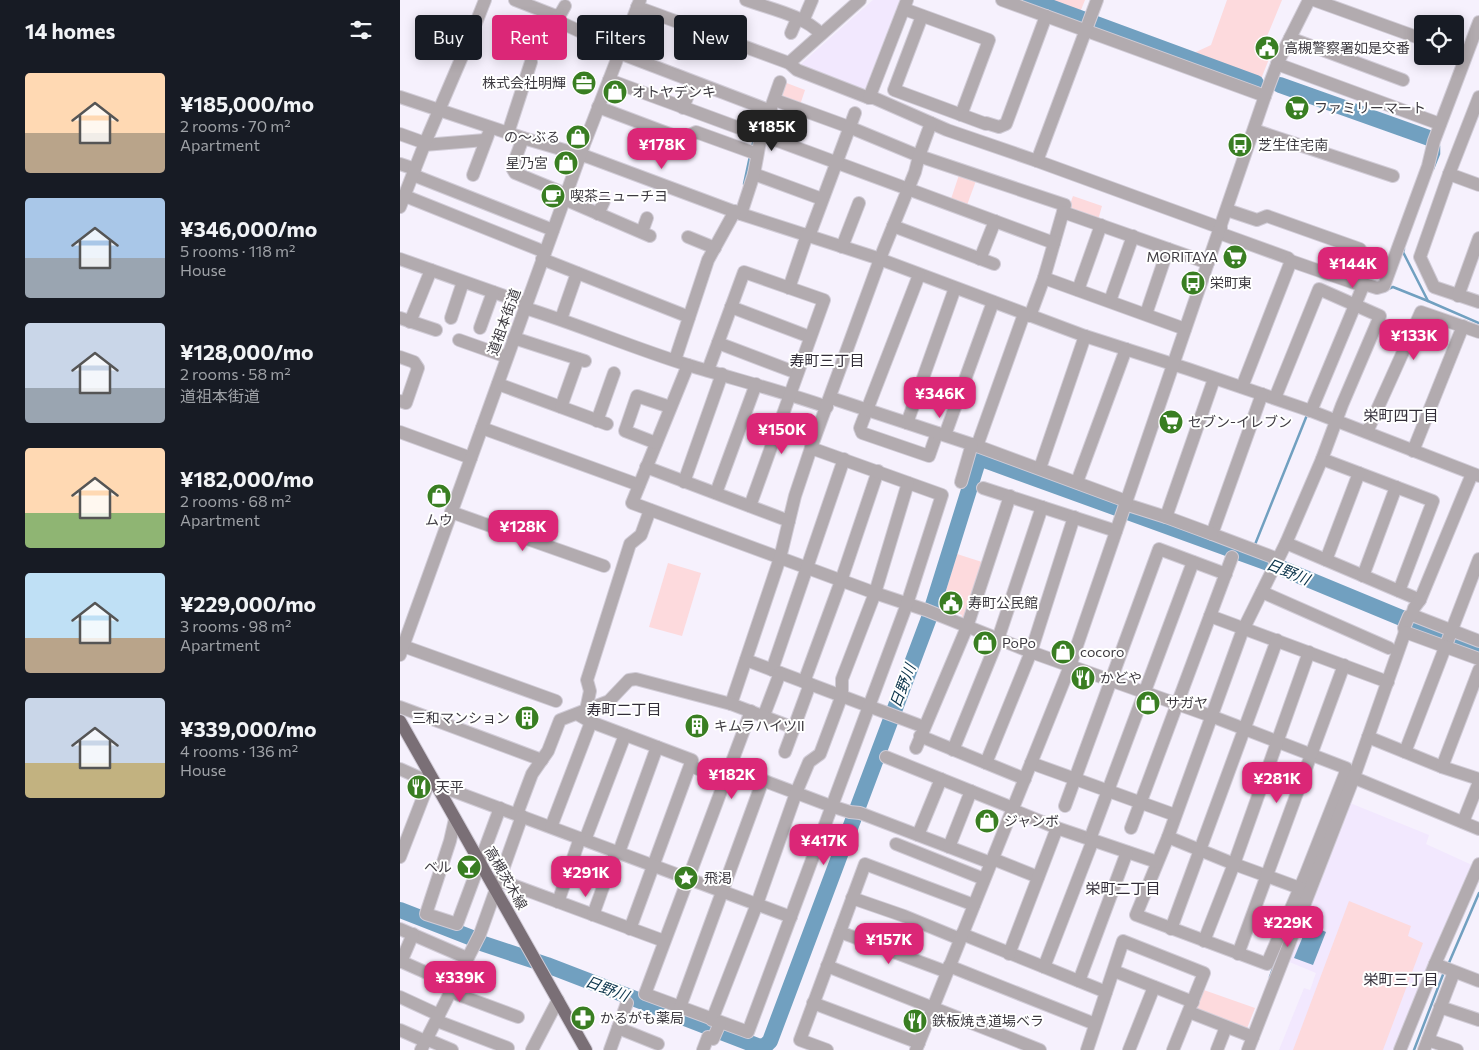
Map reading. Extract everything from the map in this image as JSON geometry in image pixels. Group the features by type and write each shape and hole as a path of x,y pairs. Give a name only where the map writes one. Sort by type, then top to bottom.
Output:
{"main road":[{"name":"高槻茨木線","path":"400,721 433,783 480,863 497,885 540,969 586,1050"}],"street":[{"path":"485,0 438,109 402,201 544,256 577,273 689,317"},
{"path":"515,0 556,16 561,14 565,6"},
{"path":"746,0 799,19 821,34"},
{"path":"789,63 860,0"},
{"path":"1002,0 1046,16 1088,24 1265,96"},
{"path":"1038,161 1097,0"},
{"path":"813,1003 917,1046 1070,666 1265,96 1277,64 1309,0"},
{"path":"1314,0 1414,36"},
{"path":"791,33 807,3"},
{"path":"638,4 789,63 797,70 869,98 874,98 931,124 1038,161 1220,230 1288,258 1291,261 1363,286 1364,284 1377,288 1384,286 1428,166 1457,65"},
{"path":"869,98 906,5 922,16 988,40 961,115"},
{"path":"922,16 894,90 999,127 1006,124 1046,16"},
{"path":"1464,47 1479,22"},
{"path":"1290,38 1403,80"},
{"name":"道祖本街道","path":"402,650 565,196 617,60"},
{"path":"639,60 693,82 849,126 918,156 1065,205 1044,278 1027,315 961,482"},
{"path":"1277,64 1440,124"},
{"path":"508,133 532,69"},
{"path":"609,80 1054,243"},
{"path":"683,108 693,82"},
{"path":"675,360 708,260 738,212 754,174 761,136 780,82"},
{"path":"400,97 580,155 738,212 881,259 919,275 1085,336 1275,398 1477,474 1420,600 1414,608 1412,615 1408,616 1404,628 1405,632 1368,737 1350,776 1304,890 1249,1036 1248,1050"},
{"path":"1479,98 1449,174 1420,257 1434,287 1479,302"},
{"path":"598,107 683,139 696,132 757,154"},
{"path":"788,288 854,113"},
{"path":"731,704 780,558 795,496 811,448 892,226 915,172 918,156 931,124"},
{"path":"473,175 490,127"},
{"path":"1254,130 1393,176"},
{"path":"400,134 424,144 486,140"},
{"path":"523,138 512,168 515,173 565,196 598,214 646,234 647,218"},
{"path":"400,164 414,172 553,230"},
{"path":"754,174 822,198"},
{"path":"1449,174 1479,185"},
{"path":"598,214 604,201"},
{"path":"842,247 859,203"},
{"path":"1227,210 1257,220 1267,216 1296,231 1361,248"},
{"path":"1063,212 1208,263"},
{"path":"980,259 995,222"},
{"path":"1078,290 1101,225"},
{"path":"892,226 994,264"},
{"path":"1110,301 1133,236"},
{"path":"688,237 715,248"},
{"path":"1458,296 1479,238"},
{"path":"1146,314 1168,249"},
{"path":"400,259 688,365 789,394 867,410 975,445 1278,559"},
{"path":"1242,387 1291,261"},
{"path":"431,270 405,320 436,330"},
{"path":"708,370 744,272 824,300 750,506"},
{"path":"561,319 577,273"},
{"path":"919,275 860,428 862,433 929,456 941,434 993,302"},
{"path":"1044,278 1186,329"},
{"path":"451,318 463,282"},
{"path":"1311,411 1363,286"},
{"path":"907,423 955,288"},
{"path":"1275,398 1319,290 1380,316 1286,543 1244,628 1210,716 1168,837 1136,916 1267,964 1304,890"},
{"path":"480,328 493,292"},
{"path":"731,307 810,337"},
{"path":"1367,432 1421,312 1479,332"},
{"path":"1413,450 1463,326"},
{"path":"1040,468 1085,336"},
{"path":"514,338 582,360 561,407"},
{"path":"459,340 507,357"},
{"path":"718,343 797,373"},
{"path":"1077,482 1126,349"},
{"path":"400,357 414,362 418,368 406,403 400,401"},
{"path":"688,365 632,503 931,612 1031,652 1244,728 1346,768 1350,776 1479,829"},
{"path":"498,384 602,423 614,373"},
{"path":"684,482 722,374"},
{"path":"1166,516 1214,378"},
{"path":"716,494 756,384"},
{"path":"1212,534 1262,394"},
{"path":"656,442 625,431 637,396 670,407"},
{"path":"482,428 639,485"},
{"path":"400,432 471,458"},
{"path":"750,711 645,994 748,1032 907,604 942,495 811,448"},
{"path":"764,716 808,568 844,459"},
{"path":"1322,459 1433,501 1399,591"},
{"path":"646,467 789,521"},
{"path":"785,752 878,471"},
{"path":"1326,560 1359,473"},
{"path":"703,1050 708,1037 713,1039 716,1021 808,762 820,754 842,695 842,679 875,593 908,483"},
{"path":"1363,576 1396,487"},
{"path":"983,488 1116,531"},
{"path":"920,737 967,627 1010,496"},
{"path":"953,750 998,639 1042,507"},
{"path":"551,827 584,716 590,691 588,680 630,544 641,535 650,510"},
{"path":"451,512 604,566"},
{"path":"986,763 1031,652 1074,518"},
{"path":"1286,543 1420,600"},
{"path":"1065,806 1159,550 1226,574"},
{"path":"1131,828 1232,557"},
{"path":"1404,752 1479,559"},
{"path":"1044,967 1193,562"},
{"path":"1262,592 1389,648"},
{"path":"1412,615 1479,640"},
{"path":"1210,616 1388,682"},
{"path":"1405,632 1479,659"},
{"path":"1172,929 1277,640"},
{"path":"402,650 556,701"},
{"path":"1204,941 1234,864 1309,652"},
{"path":"746,660 870,705 898,717 920,737 1025,779"},
{"path":"1238,954 1344,665"},
{"path":"1442,766 1479,670"},
{"path":"424,1043 476,940 497,885 532,774 548,751 560,720 584,716 609,701 629,680 636,679 731,704 794,728"},
{"path":"400,707 542,760"},
{"path":"584,716 625,735 692,760 630,929"},
{"path":"558,902 625,735"},
{"path":"1368,737 1479,780 1463,822"},
{"path":"592,915 657,747"},
{"path":"886,757 1057,828 1157,862"},
{"path":"1031,763 1175,815"},
{"path":"690,766 763,780 832,806 860,813 949,847 1038,877"},
{"path":"400,769 791,917"},
{"path":"918,835 940,779"},
{"path":"680,1007 763,780"},
{"path":"400,858 433,783"},
{"path":"949,847 971,791"},
{"path":"455,819 450,841 426,914 457,924 500,808"},
{"path":"1009,954 1057,828"},
{"path":"1168,837 1304,890"},
{"path":"896,844 984,879"},
{"path":"1079,981 1127,852"},
{"path":"827,1050 800,1040 865,864 974,905"},
{"path":"1400,1050 1479,864"},
{"path":"497,885 558,902 664,942"},
{"path":"852,898 961,936 1106,992"},
{"path":"400,929 467,958"},
{"path":"840,932 948,969 1095,1024"},
{"path":"413,934 400,961 453,988 518,1017"},
{"path":"1086,1050 1123,941 1204,972 1173,1050"},
{"path":"1435,964 1479,981"},
{"path":"827,966 1040,1050"},
{"path":"1114,971 1154,987 1226,1027 1249,1036"},
{"path":"1454,972 1426,1045 1457,1050"},
{"path":"1130,1050 1154,987"},
{"path":"400,997 438,1018 508,1048"},
{"path":"532,1050 558,1000"},
{"path":"610,1050 627,1003"},
{"path":"1440,1007 1479,1020"},
{"path":"1217,1050 1226,1027"},
{"path":"618,1028 658,1044"},
{"path":"400,1030 424,1043 452,1050"}],"shaded area":[{"path":"873,0 902,0 866,94 801,67 801,64"},
{"path":"1037,0 1085,0 1079,15"},
{"path":"1227,0 1282,0 1268,34 1258,49 1271,54 1261,79 1258,80 1194,57 1196,52 1211,45"},
{"path":"784,82 805,90 800,105 782,99"},
{"path":"960,172 977,178 967,205 951,199"},
{"path":"1073,196 1102,206 1098,220 1069,207"},
{"path":"957,554 982,562 966,619 961,620 962,615 957,613 962,596 946,591"},
{"path":"668,563 701,573 682,636 649,627"},
{"path":"1350,803 1429,835 1426,844 1472,865 1394,1050 1279,1050 1304,988 1310,990 1316,973 1287,961"},
{"path":"1349,901 1411,926 1408,936 1423,943 1383,1050 1293,1050"},
{"path":"1201,989 1255,1008 1246,1031 1194,1008"}],"water":[{"path":"1308,924 1326,932 1313,965 1294,958"}],"waterway":[{"path":"1031,0 1256,83"},
{"path":"1280,85 1429,138"},
{"path":"752,147 754,139"},
{"path":"1433,169 1439,154 1439,146"},
{"path":"744,184 750,156"},
{"path":"1404,249 1403,252 1428,301 1479,323"},
{"path":"1388,289 1393,287 1428,301"},
{"path":"1254,547 1307,415"},
{"name":"日野川","path":"400,910 481,943 547,965 760,1047 766,1045 770,1041 929,618 979,458 1271,564 1479,650"},
{"path":"1448,965 1479,893"},
{"path":"1270,977 1279,951"},
{"path":"1414,1050 1444,972"}],"place":[{"name":"高槻警察署如是交番","path":"1267,48"},
{"name":"株式会社明輝","path":"584,83"},
{"name":"オトヤデンキ","path":"615,92"},
{"name":"ファミリーマート","path":"1297,108"},
{"name":"の〜ぶる","path":"578,137"},
{"name":"芝生住宅南","path":"1240,145"},
{"name":"星乃宮","path":"566,163"},
{"name":"喫茶ニューチヨ","path":"553,196"},
{"name":"MORITAYA","path":"1235,257"},
{"name":"栄町東","path":"1193,283"},
{"name":"セブン-イレブン","path":"1171,422"},
{"name":"ムウ","path":"439,496"},
{"name":"寿町公民館","path":"951,603"},
{"name":"PoPo","path":"985,643"},
{"name":"cocoro","path":"1063,652"},
{"name":"かどや","path":"1083,678"},
{"name":"サガヤ","path":"1148,703"},
{"name":"三和マンション","path":"527,718"},
{"name":"キムラハイツII","path":"697,726"},
{"name":"天平","path":"419,787"},
{"name":"ジャンボ","path":"987,821"},
{"name":"ベル","path":"469,867"},
{"name":"飛渇","path":"686,878"},
{"name":"かるがも薬局","path":"583,1018"},
{"name":"鉄板焼き道場ベラ","path":"915,1021"}],"district":[{"name":"寿町三丁目","path":"827,361"},
{"name":"栄町四丁目","path":"1401,416"},
{"name":"寿町二丁目","path":"624,710"},
{"name":"栄町二丁目","path":"1123,889"},
{"name":"栄町三丁目","path":"1401,980"}]}
